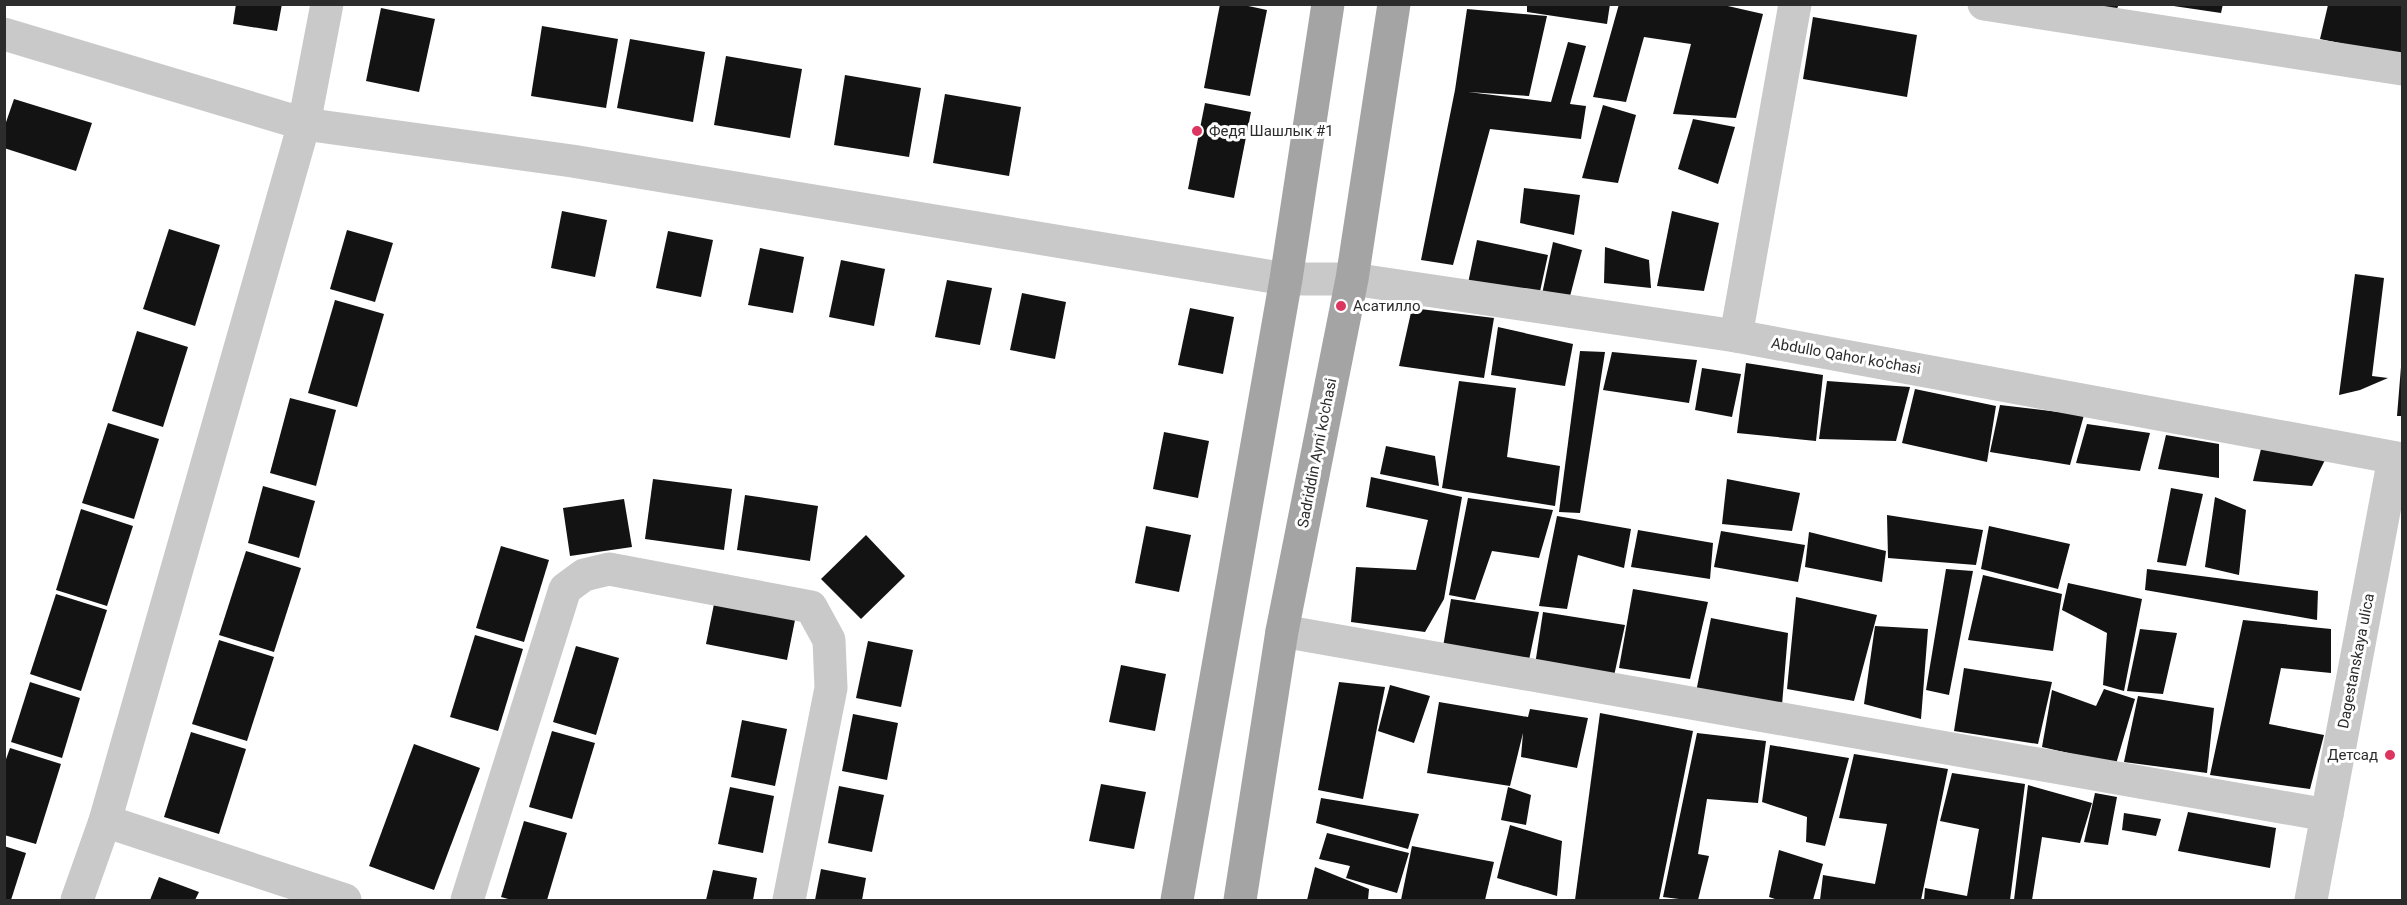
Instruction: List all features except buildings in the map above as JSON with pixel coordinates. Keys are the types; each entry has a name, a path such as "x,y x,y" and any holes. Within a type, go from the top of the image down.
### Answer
{"main road":[{"path":"1178,900 1286,279 1328,4"},
{"name":"Sadriddin Ayni ko'chasi","path":"1240,900 1282,631 1352,279 1394,4"}],"street":[{"path":"77,900 105,821 304,123 327,4"},
{"path":"1736,336 1795,4"},
{"path":"1984,4 2403,69"},
{"name":"Abdullo Qahor ko'chasi","path":"4,34 304,123 584,163 1286,279 1352,279 1736,336 2398,458"},
{"name":"Dagestanskaya ulica","path":"2311,900 2398,458"},
{"path":"467,900 566,589 584,574 609,569 811,607 829,640 831,688 789,900"},
{"path":"1282,631 2327,815"},
{"path":"105,821 345,900"}],"place":[{"name":"Федя Шашлык #1","path":"1197,131"},
{"name":"Асатилло","path":"1341,306"},
{"name":"Детсад","path":"2390,755"}]}
